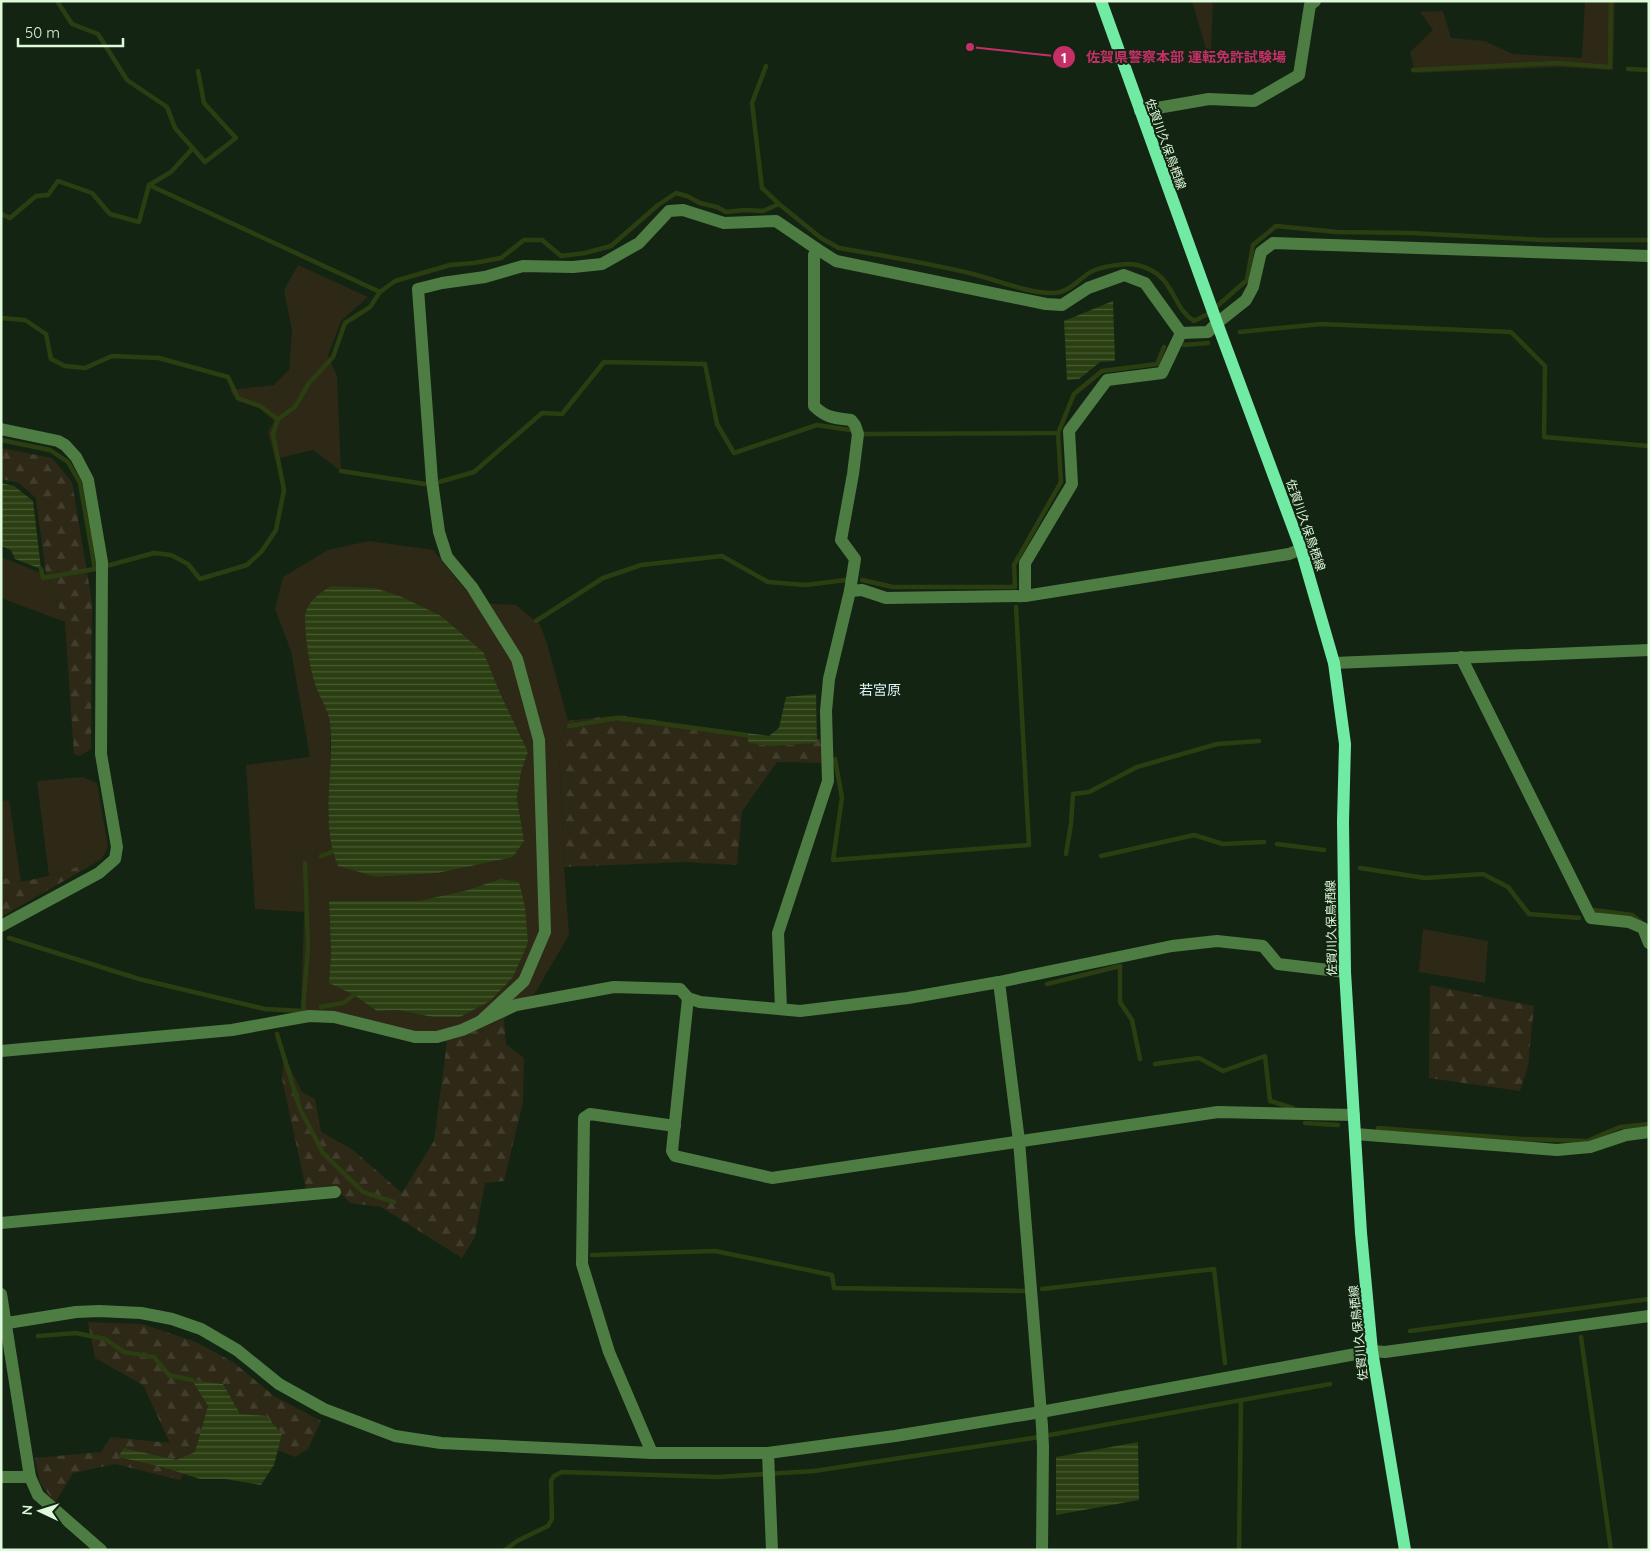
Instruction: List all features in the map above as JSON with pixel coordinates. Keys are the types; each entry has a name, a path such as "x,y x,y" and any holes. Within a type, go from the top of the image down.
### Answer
{"main road":[{"name":"佐賀川久保鳥栖線","path":"1101,1 1301,548 1334,663 1345,744 1343,822 1346,972 1361,1233 1372,1351 1405,1550"}],"street":[{"path":"1140,111 1209,99 1254,101 1300,75 1310,5 1315,1"},
{"path":"481,1021 524,981 546,932 539,740 518,659 472,587 447,557 439,532 432,481 418,288 486,277 523,266 572,267 602,264 639,243 669,210 683,210 724,224 776,221 836,261 1046,304 1062,305 1088,288 1124,275 1144,283 1181,333"},
{"path":"1181,333 1208,332 1217,322 1246,300 1253,287 1261,252 1273,243 1649,256"},
{"path":"781,1009 778,933 828,781 826,711 829,679 850,590 855,559 841,540 858,434 851,420 822,414 814,406 814,255 817,249"},
{"path":"1025,596 1025,563 1072,484 1069,431 1106,380 1162,373 1181,333"},
{"path":"1,429 58,441 65,445 76,457 88,480 102,562 101,754 118,847 115,859 99,872 1,926"},
{"path":"850,590 862,590 886,598 1025,596 1289,554 1301,548"},
{"path":"1334,663 1649,650"},
{"path":"1461,657 1591,918 1629,922 1643,928 1649,943"},
{"path":"1,1051 232,1030 309,1016 334,1017 415,1037 437,1037 462,1030 516,1005 614,987 680,989 688,998 700,1002 800,1011 903,999 998,982 1172,946 1217,941 1263,946 1278,964 1346,972"},
{"path":"998,982 1019,1141 1044,1447 1042,1550"},
{"path":"688,998 672,1152 675,1156 772,1178 1218,1112 1354,1115"},
{"path":"652,1452 609,1352 582,1264 584,1118 590,1114 675,1126"},
{"path":"1356,1134 1557,1150 1590,1147 1626,1135 1649,1132"},
{"path":"1,1223 335,1192"},
{"path":"1,1294 4,1324 30,1477 38,1495 101,1550"},
{"path":"4,1324 76,1312 99,1311 135,1312 172,1319 201,1329 237,1350 279,1384 324,1409 395,1436 440,1444 652,1452 768,1453 895,1436 1041,1412 1372,1351 1385,1352 1649,1316"},
{"path":"768,1453 772,1550"},
{"path":"1,1477 30,1477"}],"green space":[{"path":"1192,1 1213,1 1211,50 1206,49"},
{"path":"1585,1 1615,1 1613,70 1559,67 1415,73 1410,52 1433,30 1420,12 1443,11 1451,38 1484,41 1513,54 1582,58"},
{"path":"298,265 368,297 341,321 328,356 337,376 341,471 313,450 275,459 268,432 274,421 259,408 237,401 230,390 274,385 289,370 292,331 284,290"},
{"path":"1,448 52,458 72,482 92,602 91,749 80,756 74,754 65,622 46,575 36,498 19,483 1,479"},
{"path":"369,541 433,550 476,603 516,605 540,625 547,643 568,721 559,744 569,935 535,993 504,1019 447,1042 330,1011 301,1010 304,912 255,909 246,765 310,757 291,651 275,609 283,577 328,550","holes":["484,653 500,693 528,752 521,772 517,798 524,841 513,857 438,873 377,877 328,820 331,772 330,721","500,879 528,943 513,977 490,1001 433,1017 397,1010 377,1011 354,995 329,983 331,952 329,901 419,901 468,890"]},
{"path":"1,557 46,575 65,622 1,598"},
{"path":"619,715 747,733 746,735 750,743 772,746 816,743 817,739 827,739 827,763 777,762 742,811 737,865 684,862 564,867 559,744 568,721"},
{"path":"83,777 97,783 108,846 102,859 49,876 37,781"},
{"path":"9,800 21,882 1,877 1,801"},
{"path":"102,859 1,917 1,877 21,882 49,876"},
{"path":"1423,929 1488,941 1485,983 1419,972"},
{"path":"1430,985 1534,1006 1528,1066 1520,1091 1429,1078"},
{"path":"504,1019 506,1044 524,1058 523,1102 504,1181 485,1183 475,1237 462,1258 381,1207 350,1203 333,1185 306,1189 282,1079 284,1056 302,1092 315,1099 321,1132 353,1150 402,1193 434,1141 447,1042"},
{"path":"88,1322 142,1324 196,1342 233,1362 274,1396 321,1421 308,1449 295,1457 278,1450 282,1434 240,1414 223,1384 193,1380 208,1406 195,1453 176,1460 124,1448 118,1457 184,1474 180,1480 115,1464 73,1473 55,1503 40,1483 35,1458 101,1452 111,1437 170,1443 143,1385 95,1358"}],"shaded area":[{"path":"1113,301 1115,361 1100,362 1079,379 1067,380 1064,321"},
{"path":"1,483 14,486 33,501 41,569 15,559 11,550 1,546"},
{"path":"331,586 375,588 402,597 441,616 484,653 500,693 528,752 521,772 517,798 524,841 513,857 438,873 377,877 338,866 329,831 330,723 328,713 313,676 305,625 306,612 311,602"},
{"path":"816,694 817,743 772,746 749,743 747,733 769,736 779,728 786,697"},
{"path":"500,879 519,882 525,907 528,943 513,977 490,1001 460,1017 433,1017 397,1010 377,1011 354,995 329,983 331,952 329,901 419,901 468,890"},
{"path":"192,1380 223,1384 240,1414 266,1416 282,1434 274,1465 261,1485 226,1479 200,1479 162,1467 118,1457 124,1448 176,1460 195,1452 208,1406"},
{"path":"1138,1442 1139,1500 1056,1515 1056,1457"}],"waterway":[{"path":"57,1 72,24 98,34 127,80 167,107 175,128 205,162 236,138 204,103 198,71"},
{"path":"1413,70 1557,63 1610,67 1611,1"},
{"path":"766,66 752,103 762,188 779,204 821,238 839,248 956,270 1045,293 1059,292 1069,288 1089,273 1099,269 1132,264 1150,269 1159,275 1186,315 1194,321 1208,314 1247,280 1253,245 1276,226 1337,232 1411,233 1543,240 1649,240"},
{"path":"1628,69 1649,70"},
{"path":"193,148 171,172 149,185 380,292"},
{"path":"1,214 10,218 36,196 48,195 58,181 92,193 110,214 139,222 149,185"},
{"path":"41,569 43,578 95,569 154,553 171,555 188,564 200,579 247,565 262,551 276,530 284,490 273,434 278,419 295,407 309,383 333,357 345,323 370,307 380,292 395,281 450,265 501,258 524,240 542,240 561,256 585,253 611,246 658,205 676,193 726,212 763,211 779,204"},
{"path":"1,318 25,320 46,334 51,359 65,366 85,368 112,356 159,358 228,377 238,398 260,406 278,419"},
{"path":"1240,332 1321,324 1511,332 1545,366 1544,437 1649,446"},
{"path":"1184,345 1208,343"},
{"path":"864,434 1058,433 1074,394 1102,371 1157,364 1164,347"},
{"path":"439,482 474,472 542,413 562,414 604,362 705,364 717,424 734,453 817,425 850,430"},
{"path":"862,580 893,587 1015,587 1014,565 1061,482 1058,433"},
{"path":"1,440 50,450 68,462 80,483 95,569"},
{"path":"341,471 425,484"},
{"path":"536,621 603,578 641,565 722,556 768,582 806,585 845,580"},
{"path":"835,759 842,798 833,860 1029,845 1016,607"},
{"path":"569,726 618,718 746,735"},
{"path":"1066,854 1073,794 1089,792 1137,767 1217,744 1259,741"},
{"path":"1101,856 1194,835 1223,844 1264,842"},
{"path":"1277,844 1324,850"},
{"path":"321,856 332,852"},
{"path":"9,938 139,979 265,1009 303,1011 308,947 305,863"},
{"path":"1360,868 1425,878 1483,874 1508,887 1529,914 1579,918"},
{"path":"1594,910 1632,915 1640,921"},
{"path":"1047,984 1120,966 1120,1002 1132,1020 1140,1059"},
{"path":"321,1007 343,1003 354,995"},
{"path":"277,1034 300,1109 323,1153 363,1192 394,1202"},
{"path":"1155,1064 1199,1058 1223,1071 1265,1056 1270,1101 1293,1108"},
{"path":"1305,1123 1338,1125"},
{"path":"1378,1128 1521,1139 1587,1141 1620,1127 1649,1124"},
{"path":"592,1255 715,1251 832,1275 834,1288 1026,1291"},
{"path":"1042,1289 1214,1269 1225,1363"},
{"path":"1410,1331 1649,1299"},
{"path":"38,1336 76,1333 105,1339 124,1352 154,1357 169,1375 192,1380"},
{"path":"1581,1337 1611,1550"},
{"path":"505,1550 517,1541 548,1526 552,1519 551,1481 554,1476 562,1472 718,1477 814,1471 1033,1438 1330,1384"},
{"path":"1239,1550 1241,1400"}],"place":[{"name":"佐賀県警察本部 運転免許試験場","path":"970,47"}],"district":[{"name":"若宮原","path":"880,690"}]}
